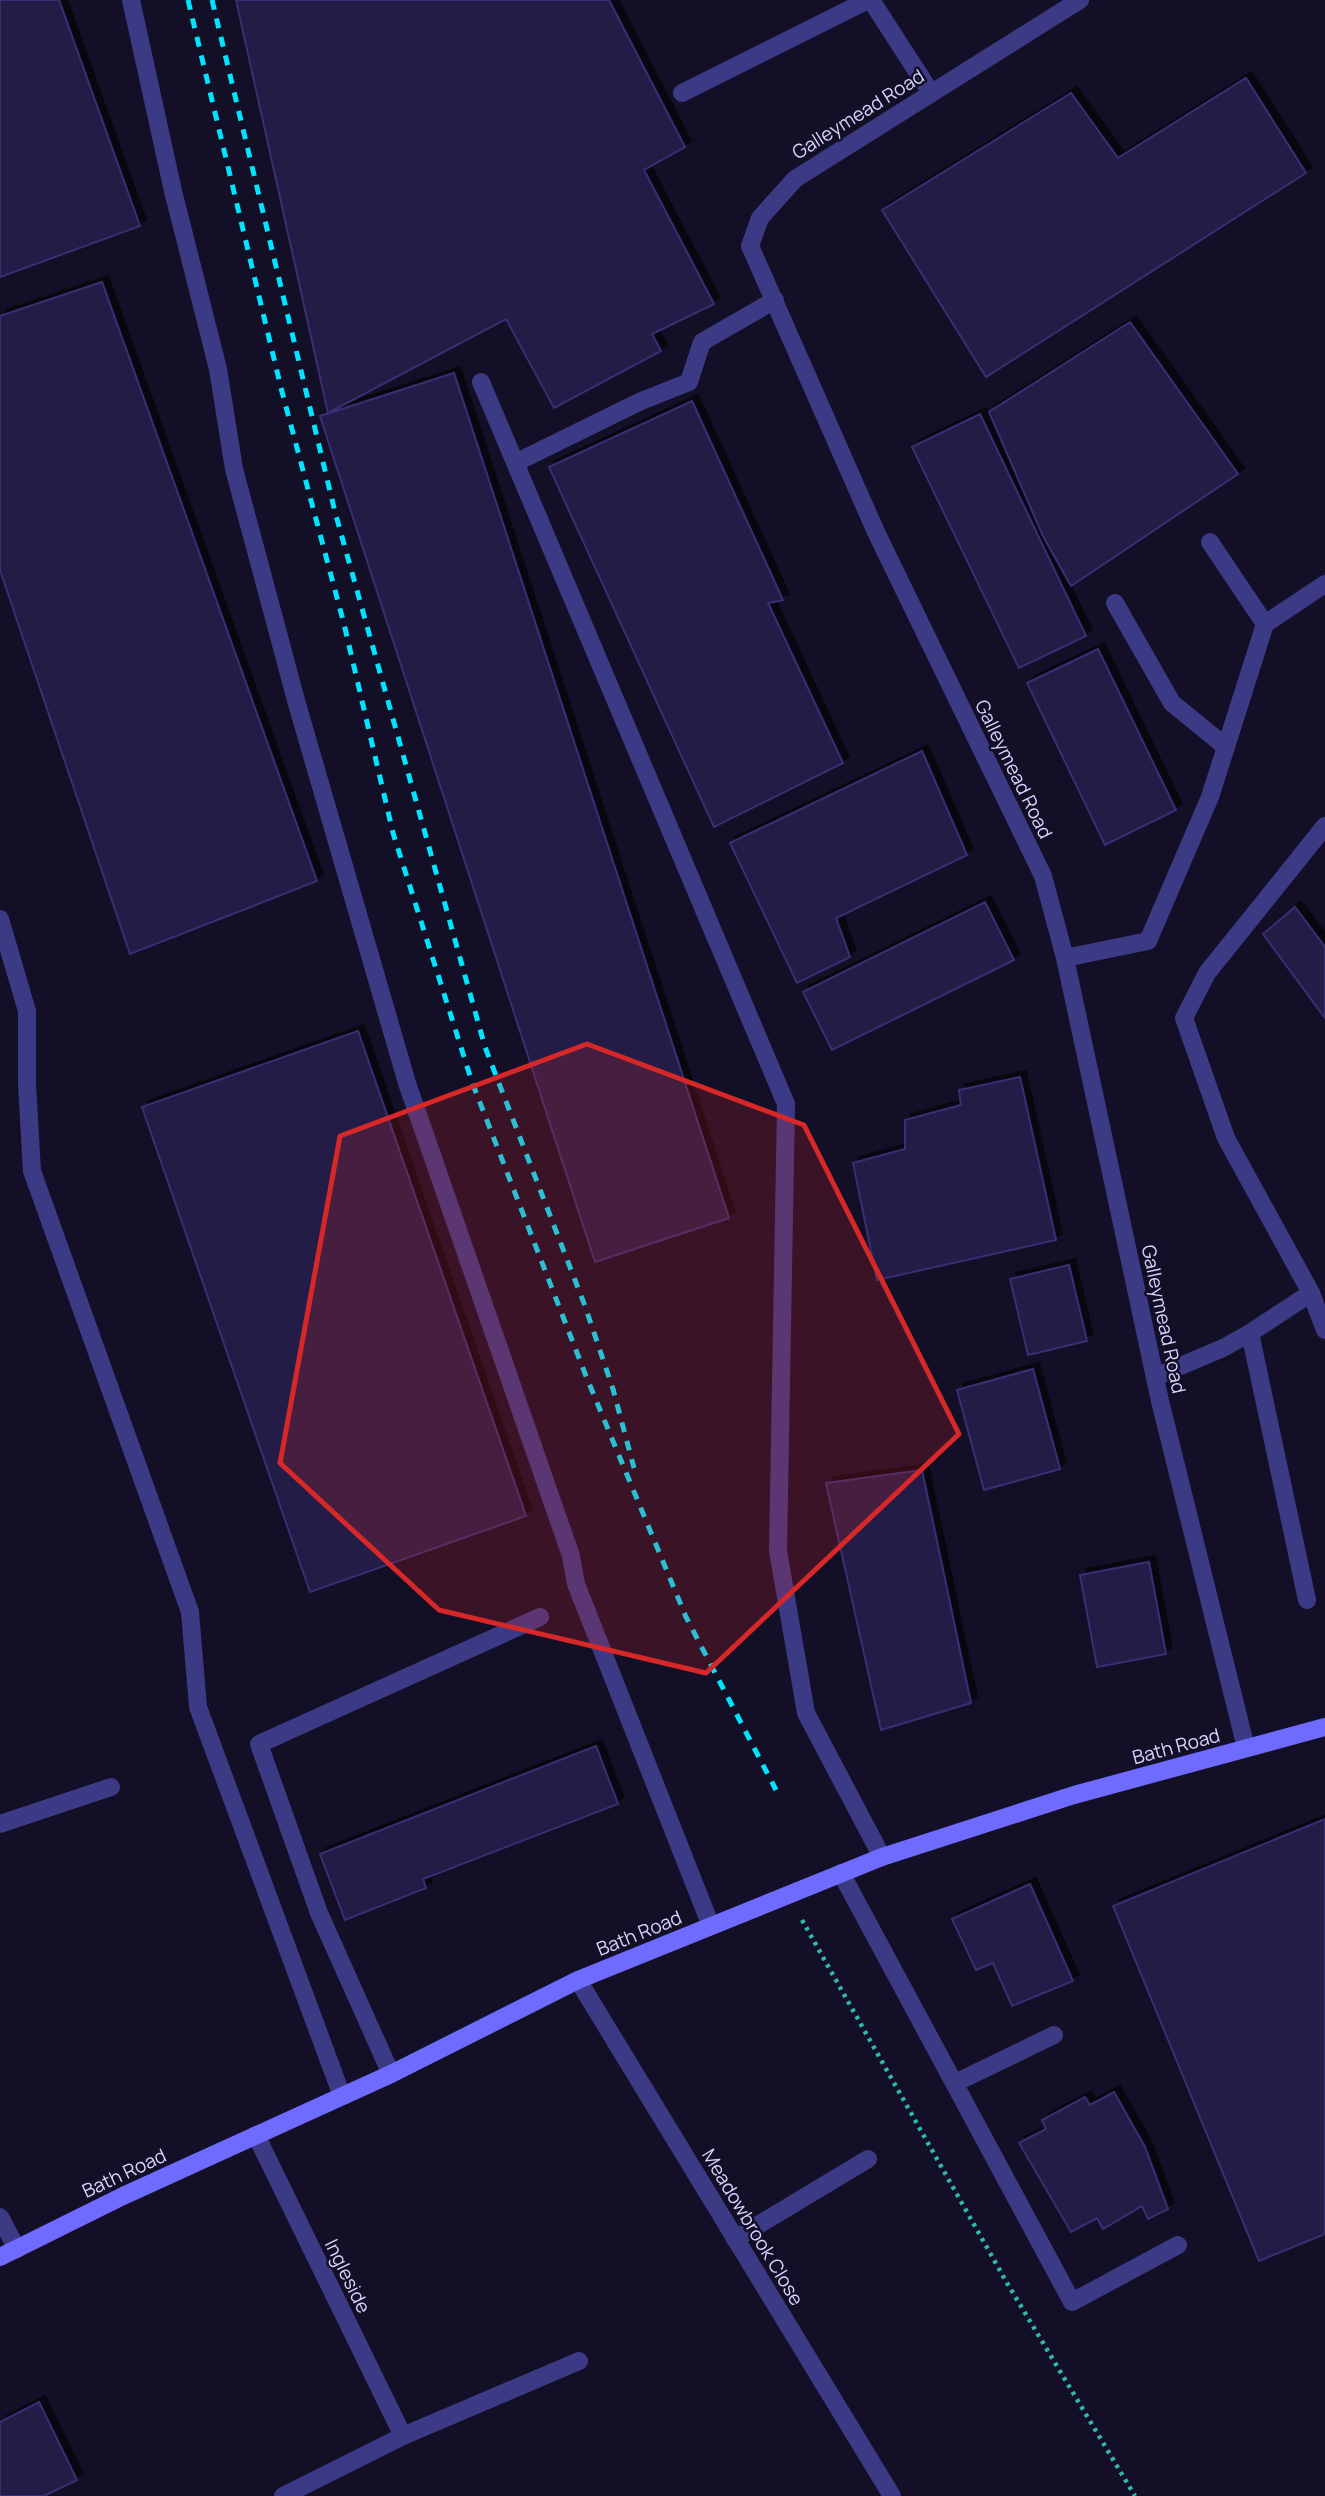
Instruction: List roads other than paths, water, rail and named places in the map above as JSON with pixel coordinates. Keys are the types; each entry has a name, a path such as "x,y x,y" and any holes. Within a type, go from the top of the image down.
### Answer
{"street":[{"path":"131,0 173,191 218,369 234,469 297,704 407,1083 571,1556 576,1584 711,1927"},
{"path":"682,93 869,0 932,93"},
{"name":"Galleymead Road","path":"1080,0 795,179 760,218 750,246 876,531 1043,876 1065,958 1155,1377 1246,1748"},
{"path":"515,463 639,402 689,382 702,342 775,300"},
{"path":"481,382 786,1104 778,1552 806,1713 882,1857"},
{"path":"1210,542 1265,624"},
{"path":"1065,958 1148,941 1210,797 1265,624 1325,584"},
{"path":"1115,603 1172,703 1226,747"},
{"path":"1325,826 1207,973 1184,1018 1226,1138 1311,1293 1325,1330"},
{"path":"0,919 27,1011 27,1085 32,1171 190,1612 198,1707 342,2096"},
{"path":"1155,1377 1223,1348 1311,1293"},
{"path":"1250,1333 1307,1600"},
{"path":"391,2074 319,1913 259,1745 540,1617"},
{"name":"Bath Road","path":"0,2257 391,2074 578,1980 841,1873 882,1857 1074,1795 1325,1727"},
{"path":"0,1824 111,1787"},
{"path":"841,1873 1072,2302 1178,2245"},
{"name":"Meadowbrook Close","path":"578,1980 892,2496"},
{"path":"955,2083 1054,2035"},
{"name":"Ingleside","path":"256,2135 402,2436"},
{"path":"736,2239 868,2159"},
{"path":"0,2217 17,2249"},
{"path":"283,2496 402,2436 579,2361"}],"railway":[{"path":"188,0 281,388 344,624 393,833 472,1082 586,1376 686,1617 776,1790"},
{"path":"212,0 335,512 485,1047 585,1306 613,1389 634,1468"}]}
